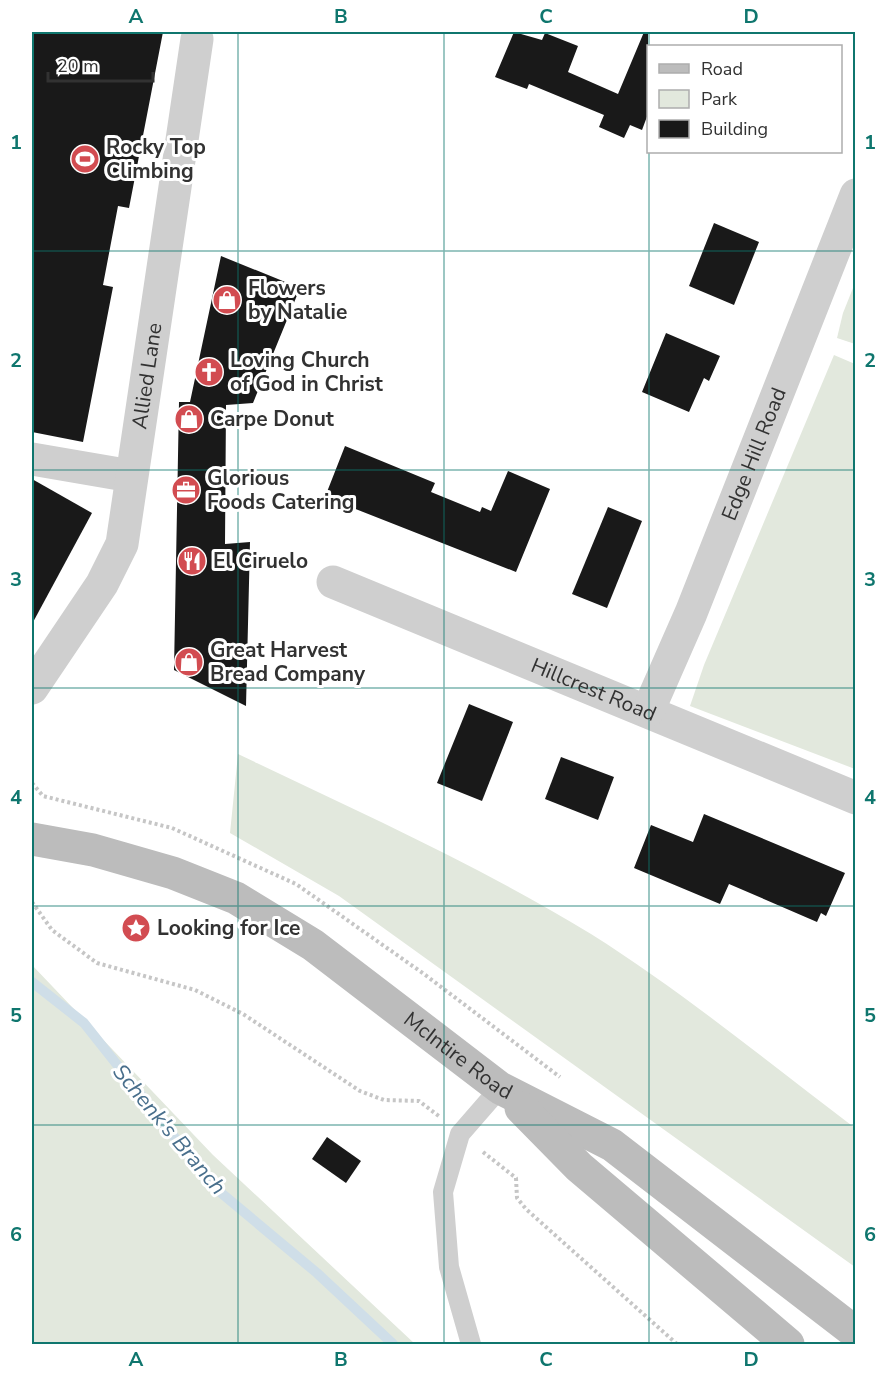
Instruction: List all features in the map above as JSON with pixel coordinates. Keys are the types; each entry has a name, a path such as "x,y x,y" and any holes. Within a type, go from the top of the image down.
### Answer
{"main road":[{"name":"McIntire Road","path":"32,839 93,850 173,873 236,898 313,945 500,1088 612,1145 855,1334"},
{"path":"500,1088 579,1167 788,1344"}],"street":[{"name":"Allied Lane","path":"32,688 102,584 122,544 195,35"},
{"name":"Edge Hill Road","path":"648,711 691,613 855,195"},
{"path":"32,459 130,476"},
{"name":"Hillcrest Road","path":"333,582 855,798"}],"lane":[{"path":"471,1344 449,1267 443,1192 460,1134 500,1088"}],"path":[{"path":"32,902 52,930 97,963 195,990 243,1014 360,1091 384,1100 419,1101 516,1178 517,1198 526,1209 677,1344"}],"green space":[{"path":"855,283 855,344 837,338 843,313"},
{"path":"834,355 855,364 855,769 690,706 704,665"},
{"path":"238,754 461,862 591,934 692,1004 855,1128 855,1267 339,896 230,833"},
{"path":"32,965 213,1155 415,1344 32,1344"}],"building":[{"path":"32,32 163,32 129,208 118,206 103,285 113,287 83,442 32,432"},
{"path":"514,32 542,40 545,33 578,46 568,72 618,94 644,32 648,32 647,117 642,130 630,125 624,138 599,127 604,115 529,84 527,89 495,77"},
{"path":"714,223 759,242 734,305 689,286"},
{"path":"221,256 300,288 253,403 226,405 225,544 250,542 246,706 174,670 179,402 190,402"},
{"path":"666,333 720,356 709,381 704,378 689,412 642,392"},
{"path":"345,446 435,483 431,492 480,512 482,507 491,511 508,471 550,489 516,572 325,497"},
{"path":"32,479 92,513 32,624"},
{"path":"608,507 642,521 607,608 572,594"},
{"path":"469,704 513,722 482,801 437,783"},
{"path":"561,757 614,777 598,820 545,799"},
{"path":"704,814 845,873 826,916 821,913 817,922 729,884 720,904 634,868 651,825 693,842"},
{"path":"327,1137 361,1161 346,1183 312,1159"}],"waterway":[{"name":"Schenk's Branch","path":"32,982 84,1023 214,1187 317,1273 393,1344"}],"place":[{"name":"Rocky Top Climbing","path":"85,159"},
{"name":"Flowers by Natalie","path":"227,300"},
{"name":"Loving Church of God in Christ","path":"209,372"},
{"name":"Carpe Donut","path":"189,419"},
{"name":"Glorious Foods Catering","path":"186,490"},
{"name":"El Ciruelo","path":"192,561"},
{"name":"Great Harvest Bread Company","path":"189,662"},
{"name":"Looking for Ice","path":"136,928"}]}
